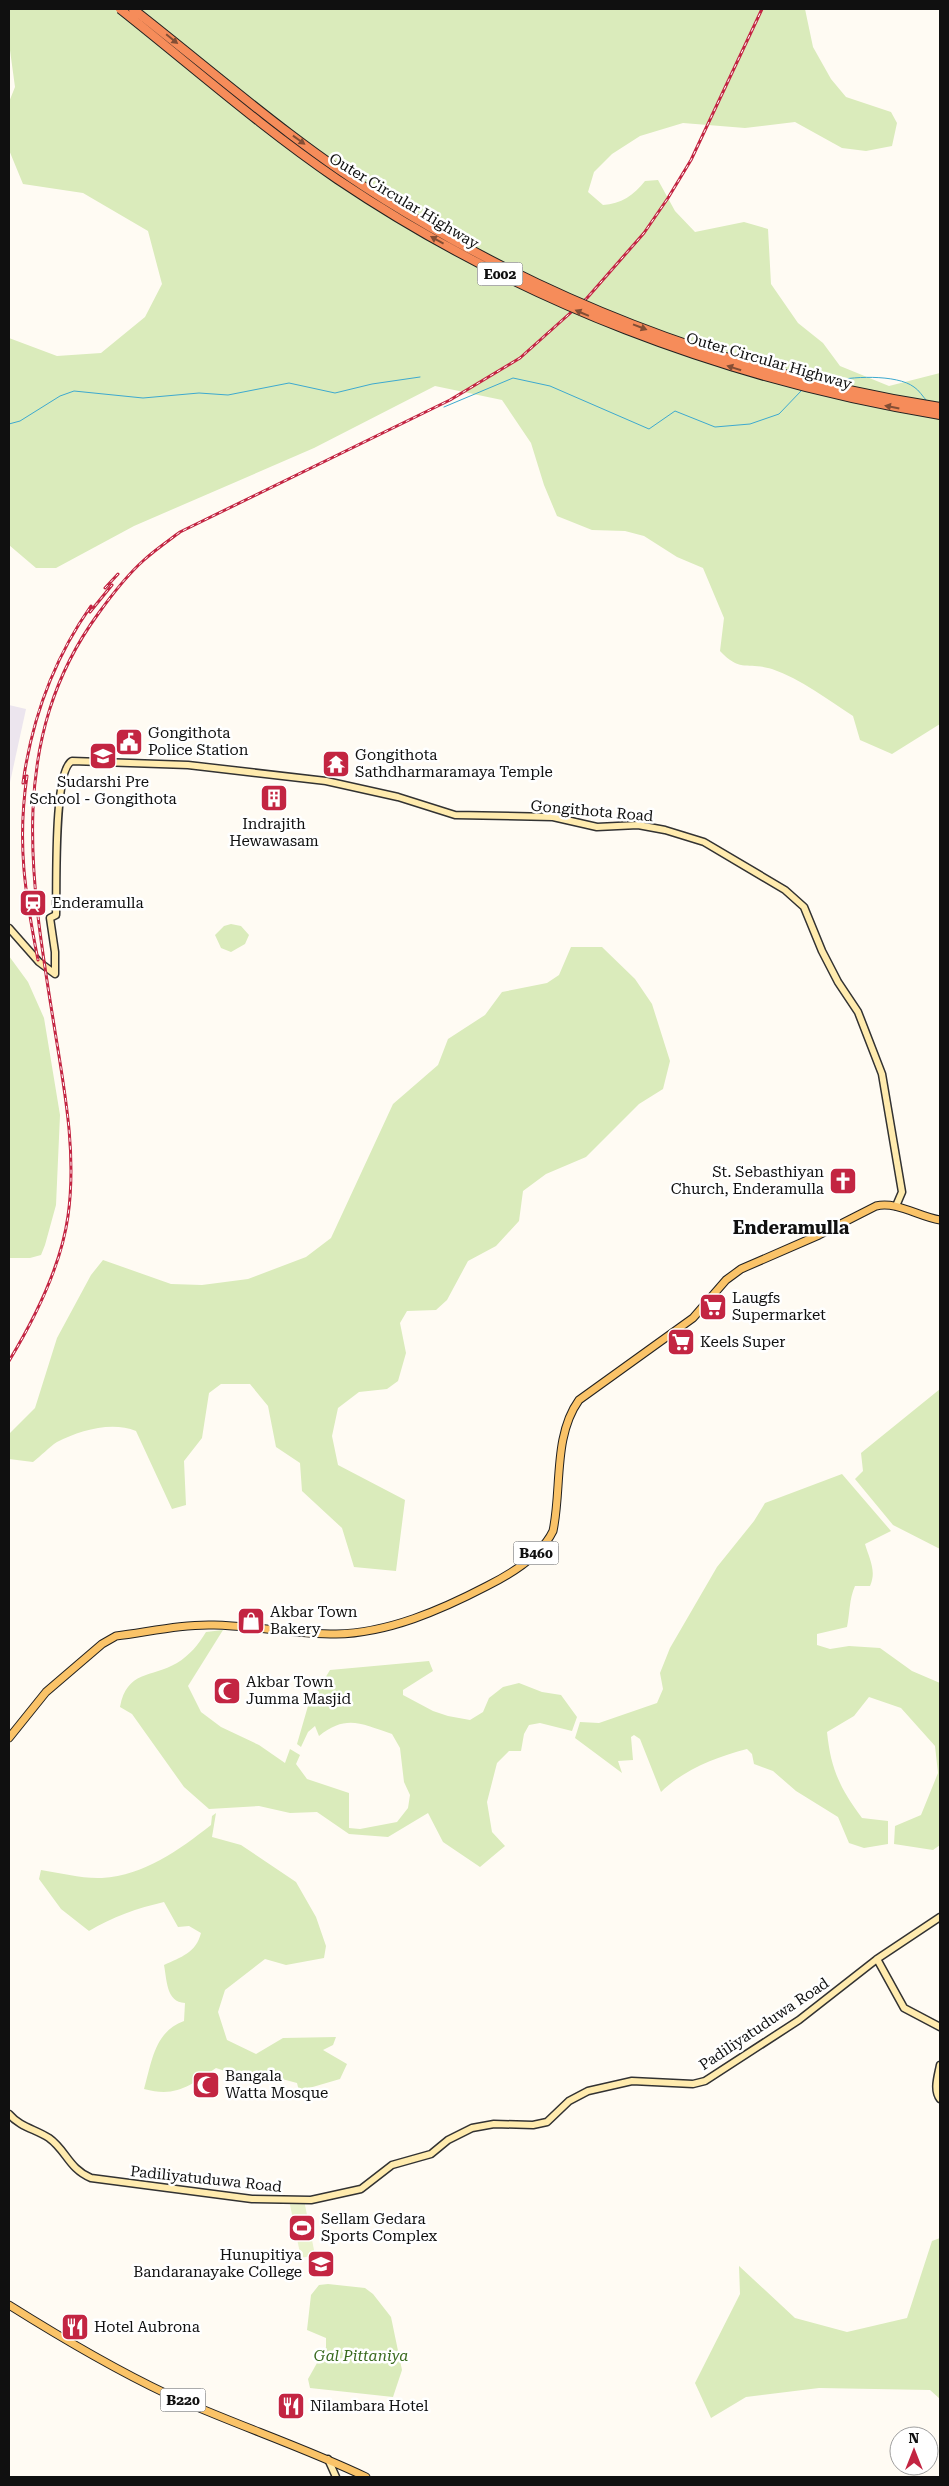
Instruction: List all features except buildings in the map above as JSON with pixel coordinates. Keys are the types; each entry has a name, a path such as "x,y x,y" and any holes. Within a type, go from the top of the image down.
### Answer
{"highway":[{"name":"Outer Circular Highway","path":"120,9 249,113 336,179 431,237 539,294 675,349 754,374 828,394 940,415"},
{"name":"Outer Circular Highway","path":"133,9 288,132 334,166 384,200 488,259 577,302 691,346 758,367 830,386 940,407"}],"main road":[{"name":"B460","path":"9,1738 46,1692 102,1644 116,1636 212,1625 329,1633 366,1630 438,1610 511,1572 548,1542 553,1531 563,1440 572,1411 579,1400 693,1318 726,1280 741,1269 884,1204 940,1220"},
{"name":"B220","path":"9,2305 140,2381 328,2459 366,2477"}],"street":[{"name":"Gongithota Road","path":"9,928 39,962 55,974 55,952 50,918 56,915 58,810 66,767 72,760 179,765 326,782 398,798 455,815 553,817 597,826 638,824 704,842 785,890 804,907 822,951 838,982 858,1012 882,1074 902,1192 896,1206"},
{"name":"Padiliyatuduwa Road","path":"9,2114 18,2124 50,2139 73,2168 91,2178 252,2199 312,2200 338,2196 368,2186 382,2171 392,2165 431,2154 448,2140 472,2128 494,2124 533,2125 547,2122 569,2101 588,2091 632,2081 693,2084 705,2081 799,2020 877,1959 940,1916"},
{"path":"877,1959 904,2008 940,2026"},
{"path":"940,2065 936,2084 940,2099"},
{"path":"328,2459 336,2477"}],"shaded area":[{"path":"9,705 26,709 9,787"}],"green space":[{"path":"9,9 805,9 813,47 831,79 846,97 891,112 897,123 892,146 866,151 842,148 795,122 745,128 683,123 640,136 612,154 594,172 588,192 603,205 616,203 627,198 645,181 658,180 675,211 695,232 744,222 768,229 771,284 798,323 823,343 840,366 889,386 940,373 940,724 892,754 860,740 853,716 804,684 772,669 740,665 728,658 720,651 724,618 703,568 677,557 644,536 625,531 592,530 557,516 544,485 531,443 502,400 435,386 314,448 134,526 56,568 36,568 9,545 9,338 57,356 101,353 145,317 162,284 148,231 83,193 23,184 9,150 9,102 15,87 9,43"},
{"path":"231,924 241,926 249,935 245,944 231,952 221,948 215,935 224,926"},
{"path":"571,947 602,947 635,979 652,1004 670,1061 663,1089 639,1104 586,1157 546,1174 523,1191 519,1221 496,1246 468,1261 447,1300 436,1310 407,1311 400,1323 406,1353 398,1381 387,1389 359,1392 338,1408 332,1436 338,1465 405,1500 396,1571 354,1567 342,1528 302,1491 300,1463 276,1447 268,1406 250,1384 221,1384 209,1393 202,1438 184,1461 186,1505 172,1509 136,1431 127,1428 96,1428 76,1434 57,1442 33,1462 9,1459 9,1434 35,1408 57,1338 91,1275 103,1260 171,1284 202,1285 248,1279 306,1257 331,1238 393,1104 438,1065 448,1039 485,1015 502,992 547,983 559,975"},
{"path":"9,956 28,982 44,1018 60,1115 56,1205 41,1255 30,1258 9,1258"},
{"path":"940,1389 940,1549 893,1525 855,1479 863,1471 861,1453"},
{"path":"842,1474 891,1531 865,1544 872,1565 872,1580 870,1586 855,1586 847,1627 817,1634 817,1645 830,1649 849,1646 880,1648 912,1671 940,1683 940,1845 933,1850 894,1844 895,1826 921,1815 938,1773 935,1746 901,1708 869,1697 854,1716 827,1732 834,1768 842,1788 854,1807 862,1818 888,1821 888,1844 864,1848 849,1843 838,1817 796,1791 773,1771 754,1764 752,1754 747,1749 701,1765 679,1777 661,1792 640,1739 634,1735 631,1737 633,1760 618,1761 622,1773 575,1738 580,1722 599,1723 657,1703 663,1689 660,1673 670,1648 717,1567 754,1521 765,1503"},
{"path":"223,1630 188,1686 201,1712 221,1727 259,1745 285,1763 290,1749 300,1755 296,1764 307,1779 349,1793 349,1828 360,1829 397,1822 408,1808 410,1795 404,1782 400,1748 392,1734 363,1724 346,1723 329,1729 319,1736 315,1726 308,1732 301,1747 297,1744 308,1706 330,1670 429,1661 433,1671 403,1690 403,1695 433,1711 470,1720 483,1712 489,1698 503,1687 519,1683 542,1692 561,1695 577,1717 572,1731 540,1723 529,1725 524,1734 521,1751 509,1751 497,1763 487,1802 492,1832 505,1846 480,1867 443,1842 428,1813 388,1837 349,1834 317,1812 290,1813 259,1806 209,1809 184,1787 132,1714 120,1707 123,1695 134,1681 182,1660 206,1632"},
{"path":"216,1813 212,1837 241,1845 296,1882 316,1917 326,1946 324,1958 286,1965 265,1959 225,1990 218,2012 227,2040 256,2054 283,2038 336,2037 333,2045 323,2050 347,2064 340,2079 299,2091 297,2083 263,2074 240,2076 216,2068 183,2088 174,2091 166,2092 144,2089 152,2059 160,2040 166,2032 184,2021 185,2003 174,1999 168,1989 164,1965 192,1950 199,1940 201,1933 189,1926 178,1927 164,1902 125,1914 89,1931 61,1909 39,1879 41,1870 80,1877 102,1878 118,1876 147,1867 174,1852 211,1825 212,1816"},
{"name":"Sellam Gedara Sports Complex","path":"289,2200 304,2200 315,2255 301,2258"},
{"path":"940,2238 940,2399 930,2390 819,2388 746,2397 711,2418 695,2383 740,2294 739,2266 795,2318 847,2332 907,2318 932,2241"},
{"name":"Gal Pittaniya","path":"328,2284 365,2288 373,2294 391,2317 402,2370 393,2397 310,2388 308,2379 326,2347 326,2338 307,2330 311,2295 319,2285"}],"waterway":[{"path":"9,424 20,421 60,396 74,391 143,398 199,393 228,395 289,383 335,393 372,384 420,377"},
{"path":"830,382 849,378 873,377 896,380 914,387 927,401"},
{"path":"444,407 513,378 550,386 649,429 675,411 715,427 750,424 779,414 802,390"}],"railway":[{"path":"9,1361 46,1292 65,1235 68,1216 71,1168 68,1120 38,918 33,813 38,762 49,711 69,662 98,614 125,579 148,556 180,532 450,400 520,358 587,298 644,233 668,198 691,160 762,9"},
{"path":"105,588 118,574"},
{"path":"90,612 112,585"},
{"path":"23,783 32,736 46,690 66,647 91,606"},
{"path":"27,776 23,824 24,868 29,913 38,960"}],"place":[{"name":"Gongithota Police Station","path":"129,742"},
{"name":"Sudarshi Pre School - Gongithota","path":"103,756"},
{"name":"Gongithota Sathdharmaramaya Temple","path":"336,764"},
{"name":"Indrajith Hewawasam","path":"274,798"},
{"name":"Enderamulla","path":"33,903"},
{"name":"St. Sebasthiyan Church, Enderamulla","path":"843,1181"},
{"name":"Laugfs Supermarket","path":"713,1307"},
{"name":"Keels Super","path":"681,1342"},
{"name":"Akbar Town Bakery","path":"251,1621"},
{"name":"Akbar Town Jumma Masjid","path":"227,1691"},
{"name":"Bangala Watta Mosque","path":"206,2085"},
{"name":"Sellam Gedara Sports Complex","path":"302,2228"},
{"name":"Hunupitiya Bandaranayake College","path":"321,2264"},
{"name":"Hotel Aubrona","path":"75,2327"},
{"name":"Nilambara Hotel","path":"291,2406"}],"district":[{"name":"Enderamulla","path":"791,1227"}]}
